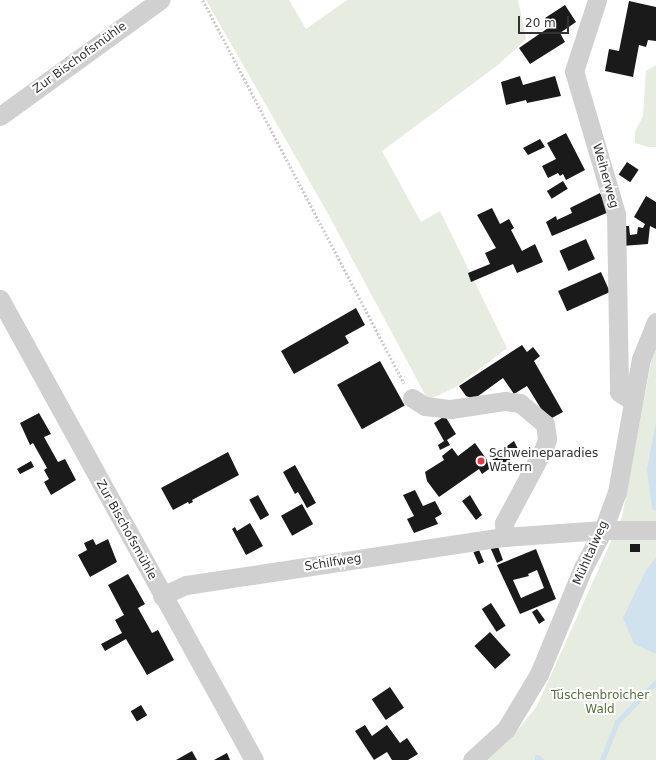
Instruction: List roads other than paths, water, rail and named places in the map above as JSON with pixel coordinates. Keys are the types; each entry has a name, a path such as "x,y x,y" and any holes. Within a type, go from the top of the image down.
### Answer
{"street":[{"name":"Zur Bischofsmühle","path":"0,116 160,0"},
{"name":"Weiherweg","path":"597,0 574,71 616,214 619,392 631,400"},
{"name":"Zur Bischofsmühle","path":"0,299 162,596 254,760"},
{"name":"Mühltalweg","path":"472,760 506,728 539,674 584,568 603,530 617,492 625,454 631,400 641,359 656,322"},
{"path":"412,398 425,406 451,409 505,401 520,403 545,424 547,439 544,448 504,523 505,536"},
{"name":"Schilfweg","path":"162,596 186,585 505,536 603,530 656,530"}],"water":[{"path":"656,422 656,511 652,509 647,469"},
{"path":"656,558 656,653 654,653 634,644 623,618 646,570"}],"waterway":[{"path":"602,760 617,722 656,682"},
{"path":"537,760 537,757 541,760"}],"place":[{"name":"Schweineparadies Watern","path":"481,461"}],"park label":[{"name":"Tüschenbroicher Wald","path":"600,703"}]}
